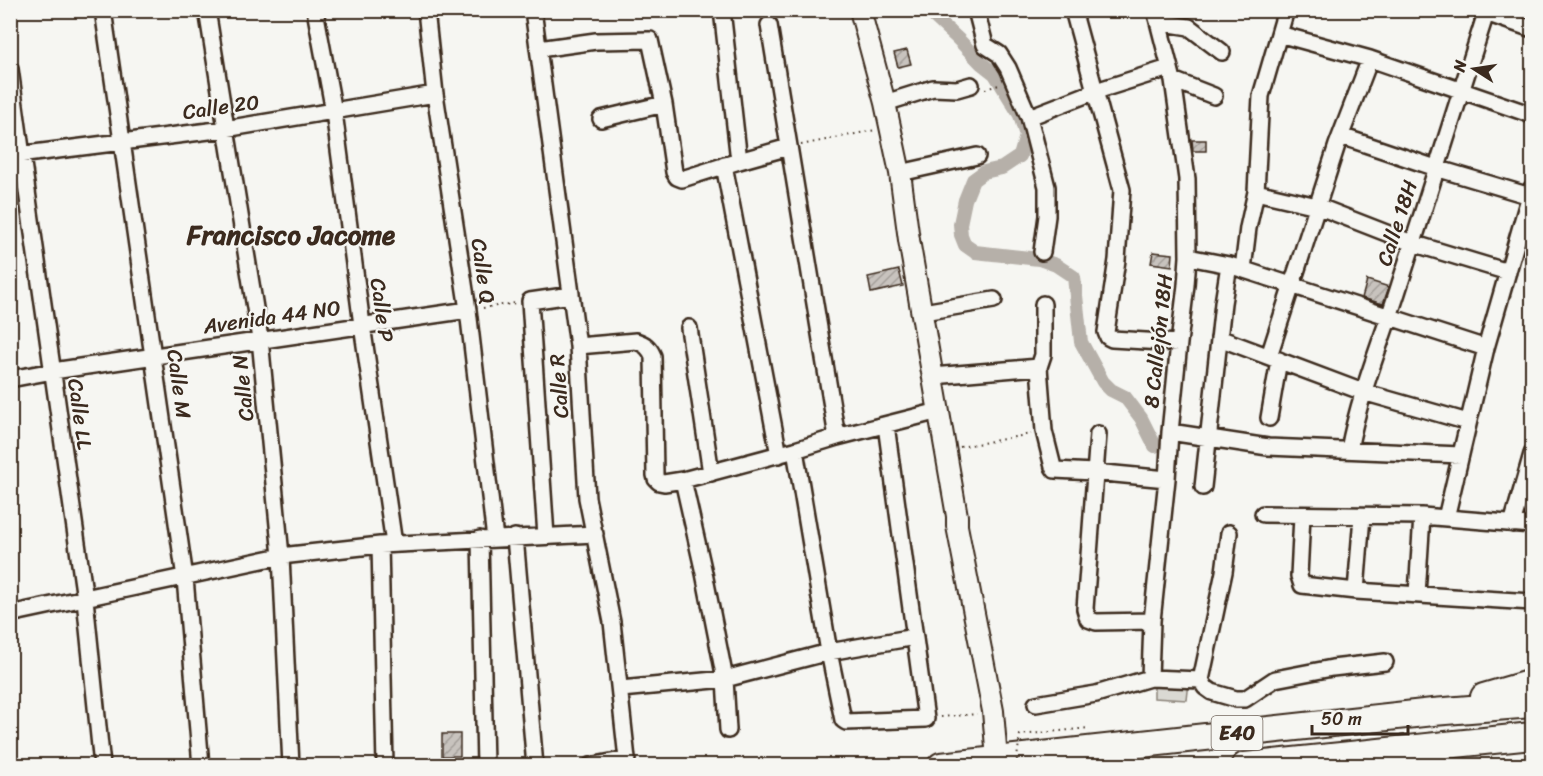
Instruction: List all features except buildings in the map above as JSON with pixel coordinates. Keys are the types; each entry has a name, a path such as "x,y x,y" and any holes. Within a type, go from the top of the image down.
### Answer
{"highway":[{"path":"1433,712 1533,683"},
{"name":"E40","path":"941,765 1007,763 1433,712 1533,704"},
{"name":"E40","path":"1245,765 1533,736"}],"street":[{"name":"Calle M","path":"103,10 185,578 201,765"},
{"name":"Calle N","path":"207,10 260,339 281,556 291,765"},
{"name":"Calle P","path":"315,10 334,112 362,325 387,544 385,765"},
{"name":"Calle Q","path":"426,10 435,94 468,310 487,539 486,765"},
{"name":"Calle R","path":"533,10 578,346 587,498 612,622 627,759 590,765"},
{"path":"722,10 739,161"},
{"path":"851,10 904,241 923,312 957,526 993,711 1007,763"},
{"path":"860,10 885,103 900,173 904,241 931,413 950,517 957,526"},
{"path":"976,10 985,45 999,54 1008,68 1029,117 1047,187 1047,216 1042,252"},
{"path":"1073,10 1122,190 1116,260 1106,332 1112,339 1179,343"},
{"path":"1203,487 1219,338 1256,192 1261,96 1286,10"},
{"path":"1483,11 1533,29"},
{"name":"Calle 18H","path":"1349,450 1355,418 1461,90 1483,11"},
{"path":"1156,16 1189,27 1222,52"},
{"name":"8 Callejón 18H","path":"1150,678 1152,621 1188,257 1187,179 1171,74 1156,16"},
{"path":"769,25 837,437"},
{"path":"1279,34 1370,59 1533,115"},
{"path":"539,49 596,41 650,40 664,104 674,172 682,179 789,147"},
{"path":"1269,418 1274,358 1292,285 1341,136 1370,59"},
{"name":"Calle LL","path":"10,69 16,156 53,371 85,599 102,765"},
{"path":"1029,117 1096,91 1171,74 1214,96"},
{"path":"885,103 933,88 957,89 971,85"},
{"name":"Calle 20","path":"16,156 225,129 435,94"},
{"path":"601,119 664,104"},
{"path":"1341,136 1436,168 1531,192 1486,348 1446,518"},
{"path":"900,173 977,156"},
{"path":"724,165 779,455"},
{"path":"1256,192 1317,206 1412,243 1508,272"},
{"path":"1188,257 1236,267 1486,348"},
{"path":"546,536 530,301 571,295"},
{"path":"923,312 994,300"},
{"path":"1043,304 1043,355 1039,367 1044,431 1055,470 1167,479"},
{"name":"Avenida 44 NO","path":"10,379 153,355 468,310"},
{"path":"689,328 711,472"},
{"path":"1219,338 1363,392 1468,423"},
{"path":"578,346 636,341 650,348 653,356 655,474 659,482 683,480 931,413"},
{"path":"933,376 1039,367"},
{"path":"795,450 829,652 843,720 846,722 926,719 886,425"},
{"path":"1170,432 1268,447 1461,454"},
{"path":"1098,434 1085,609 1088,619 1096,622 1152,621"},
{"path":"1512,524 1533,454"},
{"path":"683,480 725,679 728,730"},
{"path":"1263,514 1422,516 1533,525"},
{"path":"1302,515 1299,576 1302,585 1356,591 1533,602"},
{"path":"1356,591 1362,516"},
{"path":"1417,594 1422,516"},
{"path":"1229,533 1224,572 1201,680 1205,687 1212,692 1236,699 1245,699 1275,679 1332,668 1385,662"},
{"path":"10,614 281,556 387,544 595,534"},
{"path":"515,537 535,765"},
{"path":"621,689 725,679 829,652 915,637"},
{"path":"1036,704 1096,694 1150,678 1201,680"}],"path":[{"path":"789,147 879,130"},
{"path":"468,310 530,301"},
{"path":"945,450 1044,431"},
{"path":"926,719 993,711"},
{"path":"1007,763 1020,735 1089,728"}],"shaded area":[{"path":"1154,682 1189,682 1187,700 1154,698"}],"waterway":[{"path":"927,10 995,74 1020,115 1026,136 1020,156 1002,168 984,172 973,180 965,200 960,224 965,245 975,252 1039,259 1056,265 1074,277 1081,342 1103,382 1111,390 1125,397 1141,418 1155,446"}],"district":[{"name":"Francisco Jacome","path":"291,235"}]}
